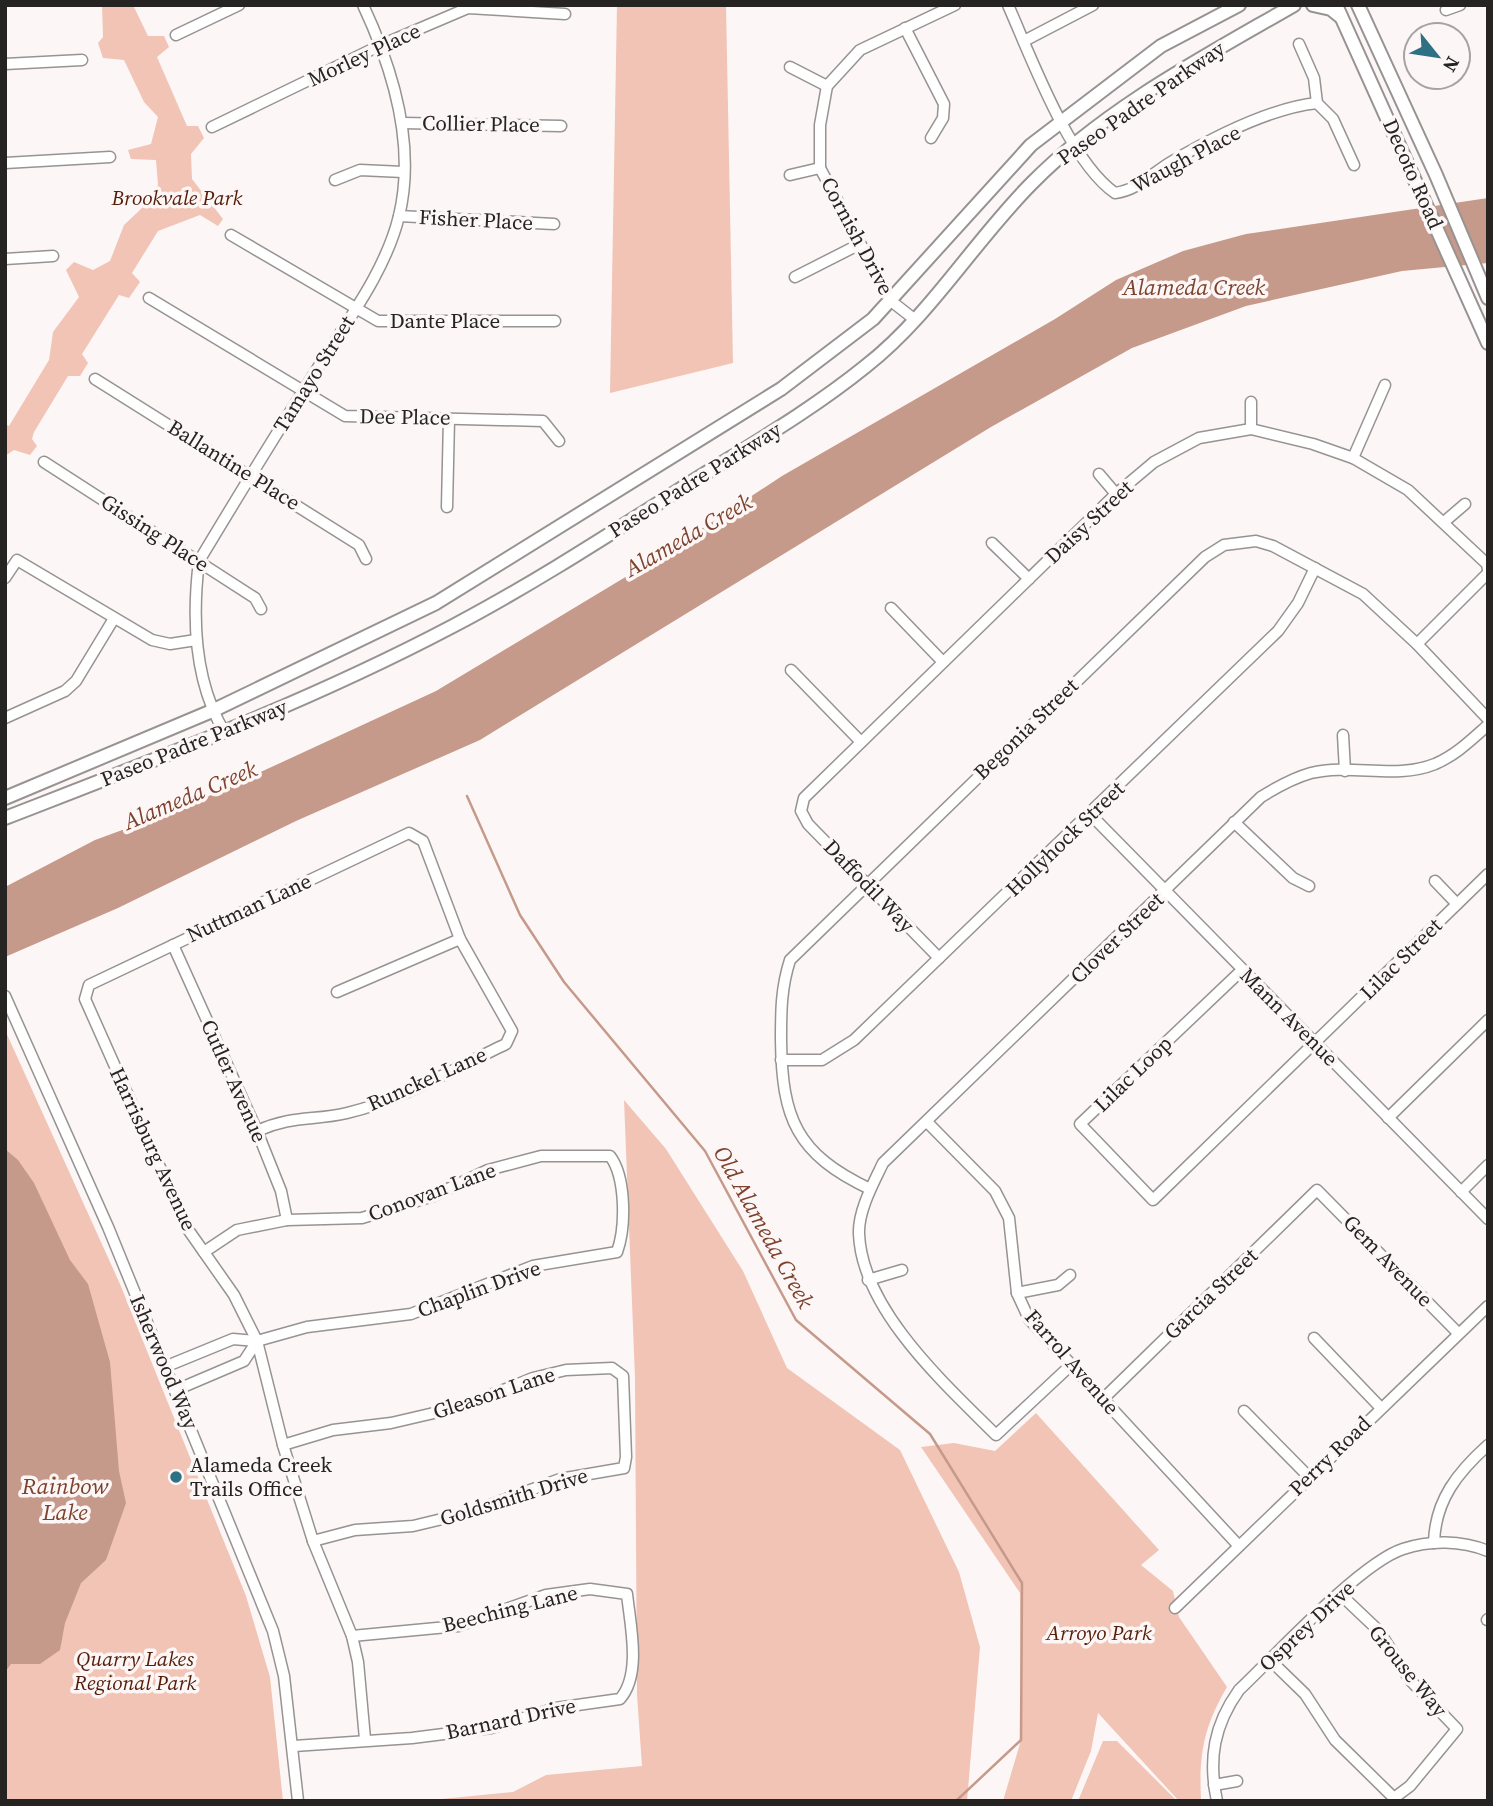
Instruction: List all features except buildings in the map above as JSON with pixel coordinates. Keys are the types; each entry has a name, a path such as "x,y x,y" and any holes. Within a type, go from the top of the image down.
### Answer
{"main road":[{"name":"Paseo Padre Parkway","path":"5,798 90,765 212,711 436,603 780,389 840,346 891,301 1003,172 1062,120 1161,46 1239,5"},
{"path":"1293,6 1312,5 1331,9 1342,18"},
{"name":"Decoto Road","path":"1336,5 1416,177 1488,343"},
{"name":"Decoto Road","path":"1359,5 1488,298"},
{"path":"1364,5 1365,20"},
{"name":"Paseo Padre Parkway","path":"5,818 225,733 344,680 455,625 544,575 798,415 868,365 914,320 1031,183 1074,144 1187,66 1293,6"}],"street":[{"path":"176,35 239,5"},
{"name":"Tamayo Street","path":"225,733 212,711 196,640 195,598 199,561 355,309 383,257 399,216 403,172 402,123 381,45 363,5"},
{"path":"790,67 827,86 860,50 955,5"},
{"name":"Waugh Place","path":"1008,5 1074,144 1099,182 1115,193 1131,191 1197,148 1292,106 1317,103"},
{"path":"1024,41 1093,5"},
{"path":"1446,10 1460,5"},
{"name":"Morley Place","path":"212,127 381,45 468,8 565,14"},
{"path":"905,28 944,104 943,118 931,138"},
{"path":"1299,44 1314,78 1317,103 1333,120 1354,165"},
{"path":"5,64 82,60"},
{"name":"Cornish Drive","path":"827,86 820,125 820,168 891,301 914,320"},
{"name":"Collier Place","path":"402,123 561,126"},
{"path":"5,163 110,157"},
{"path":"790,175 820,168"},
{"path":"335,180 360,170 403,172"},
{"name":"Fisher Place","path":"399,216 554,224"},
{"name":"Dante Place","path":"232,235 378,321 555,321"},
{"path":"795,277 860,244"},
{"path":"5,259 53,257"},
{"name":"Dee Place","path":"149,298 345,416 543,421 559,441"},
{"name":"Ballantine Place","path":"95,379 252,474 359,545 366,559"},
{"path":"1353,458 1385,385"},
{"path":"1251,402 1251,429"},
{"path":"447,507 449,419"},
{"name":"Daisy Street","path":"801,811 804,799 942,661 1116,494 1154,462 1199,438 1251,429 1313,444 1353,458 1408,489 1487,564 1488,572"},
{"name":"Gissing Place","path":"44,463 255,598 261,608"},
{"path":"1099,474 1116,494"},
{"path":"1444,522 1465,503"},
{"name":"Begonia Street","path":"870,1189 823,1164 802,1137 783,1092 780,988 790,960 1205,557 1224,545 1256,541 1363,594 1417,645 1488,722"},
{"path":"992,543 1029,579"},
{"path":"5,578 17,560 113,620 152,640 170,644 196,640"},
{"name":"Hollyhock Street","path":"781,1060 822,1060 854,1040 1278,631 1298,603 1315,568"},
{"path":"1417,645 1488,572"},
{"path":"891,608 942,661"},
{"path":"5,718 52,699 70,687 113,620"},
{"path":"791,670 861,742"},
{"name":"Clover Street","path":"1071,1364 996,1435 919,1359 869,1280 859,1233 870,1189 883,1163 928,1123 1261,797 1286,782 1311,773 1396,772 1434,764 1456,753 1488,722"},
{"path":"1343,735 1346,771"},
{"name":"Daffodil Way","path":"801,811 808,824 939,958"},
{"name":"Mann Avenue","path":"1091,814 1164,892 1488,1219"},
{"path":"1234,821 1293,878 1310,886"},
{"name":"Nuttman Lane","path":"86,992 89,985 409,833 423,841 460,939"},
{"name":"Lilac Street","path":"1315,1044 1488,874"},
{"path":"1436,881 1457,904"},
{"path":"337,992 460,939"},
{"name":"Runckel Lane","path":"257,1131 281,1120 346,1113 398,1095 506,1044 512,1037 512,1031 460,939"},
{"name":"Cutler Avenue","path":"173,945 257,1131 281,1191 287,1220"},
{"name":"Lilac Loop","path":"1242,970 1080,1124 1153,1200 1315,1044"},
{"name":"Harrisburg Avenue","path":"86,992 85,999 187,1228 234,1295 257,1341 283,1445 313,1541 352,1636 358,1662 365,1739"},
{"name":"Isherwood Way","path":"5,996 167,1366 273,1631 284,1676 298,1801"},
{"path":"1388,1118 1488,1020"},
{"name":"Farrol Avenue","path":"928,1123 995,1191 1009,1218 1017,1293 1028,1319 1238,1545"},
{"name":"Conovan Lane","path":"204,1252 237,1230 287,1220 362,1218 433,1196 488,1170 541,1156 610,1156 619,1167"},
{"path":"1461,1192 1488,1165"},
{"name":"Chaplin Drive","path":"167,1366 233,1339 257,1341 307,1327 411,1314 533,1266 617,1252 622,1237 619,1167"},
{"name":"Gem Avenue","path":"1317,1190 1458,1333"},
{"name":"Garcia Street","path":"1104,1398 1317,1190"},
{"path":"869,1280 902,1270"},
{"path":"1017,1293 1058,1285 1070,1275"},
{"name":"Perry Road","path":"1175,1608 1380,1406 1488,1306"},
{"path":"1314,1338 1380,1406"},
{"path":"176,1390 244,1361 257,1341"},
{"name":"Gleason Lane","path":"283,1445 333,1430 391,1423 464,1406 533,1378 566,1370 612,1368 622,1376"},
{"name":"Goldsmith Drive","path":"313,1541 355,1530 413,1526 471,1512 560,1479 624,1468 626,1457 622,1376"},
{"path":"1244,1411 1308,1476"},
{"path":"1434,1542 1439,1508 1457,1474 1488,1445"},
{"name":"Osprey Drive","path":"1217,1801 1213,1747 1219,1724 1239,1690 1340,1594 1379,1560 1402,1549 1434,1542 1456,1542 1488,1551"},
{"name":"Beeching Lane","path":"352,1636 458,1626 546,1595 590,1589 627,1594"},
{"name":"Barnard Drive","path":"293,1741 412,1738 491,1728 556,1707 620,1699 627,1692 631,1679 632,1647 627,1594"},
{"name":"Grouse Way","path":"1270,1660 1305,1694 1335,1740 1394,1798 1410,1786 1457,1729 1410,1680 1379,1631 1340,1594"},
{"path":"1214,1785 1237,1781"}],"green space":[{"name":"Brookvale Park","path":"102,5 133,5 148,36 164,36 169,47 157,57 187,126 198,126 204,138 191,154 192,179 223,219 218,226 200,215 158,231 132,273 140,282 129,298 119,295 82,354 88,363 80,376 68,376 34,432 32,439 37,446 30,455 14,450 5,456 5,424 9,426 49,360 53,332 79,297 66,270 74,262 93,270 110,261 124,225 141,209 158,185 156,160 131,159 128,150 151,144 158,117 144,102 124,60 103,58 98,43 103,37"},
{"path":"617,5 726,5 733,363 610,393"},
{"name":"Quarry Lakes Regional Park","path":"5,1030 120,1284 246,1596 270,1677 283,1801 5,1801"},
{"path":"624,1100 666,1149 743,1271 787,1368 900,1450 959,1572 980,1647 967,1801 421,1801 513,1792 546,1775 642,1766 637,1695 635,1378"},
{"name":"Arroyo Park","path":"1036,1413 1159,1550 1141,1565 1173,1591 1179,1617 1227,1687 1204,1742 1201,1801 1179,1801 1098,1713 1091,1751 1071,1801 1003,1801 1021,1740 1020,1593 921,1447 954,1443 995,1451"},
{"path":"1103,1741 1117,1741 1177,1801 1078,1801"}],"water":[{"name":"Alameda Creek","path":"1488,198 1488,263 1402,271 1246,306 1132,348 991,427 480,740 296,821 118,908 5,957 5,887 95,840 185,807 436,691 662,555 782,476 1055,319 1116,280 1183,251 1246,234"},
{"name":"Rainbow Lake","path":"5,1149 18,1160 34,1183 70,1260 88,1284 110,1362 119,1471 126,1503 106,1560 81,1583 65,1623 60,1650 40,1664 11,1664 5,1672"}],"waterway":[{"name":"Old Alameda Creek","path":"467,796 520,915 564,982 705,1151 796,1320 930,1434 1022,1583 1021,1740 956,1801"}],"place":[{"name":"Alameda Creek Trails Office","path":"176,1477"}]}
